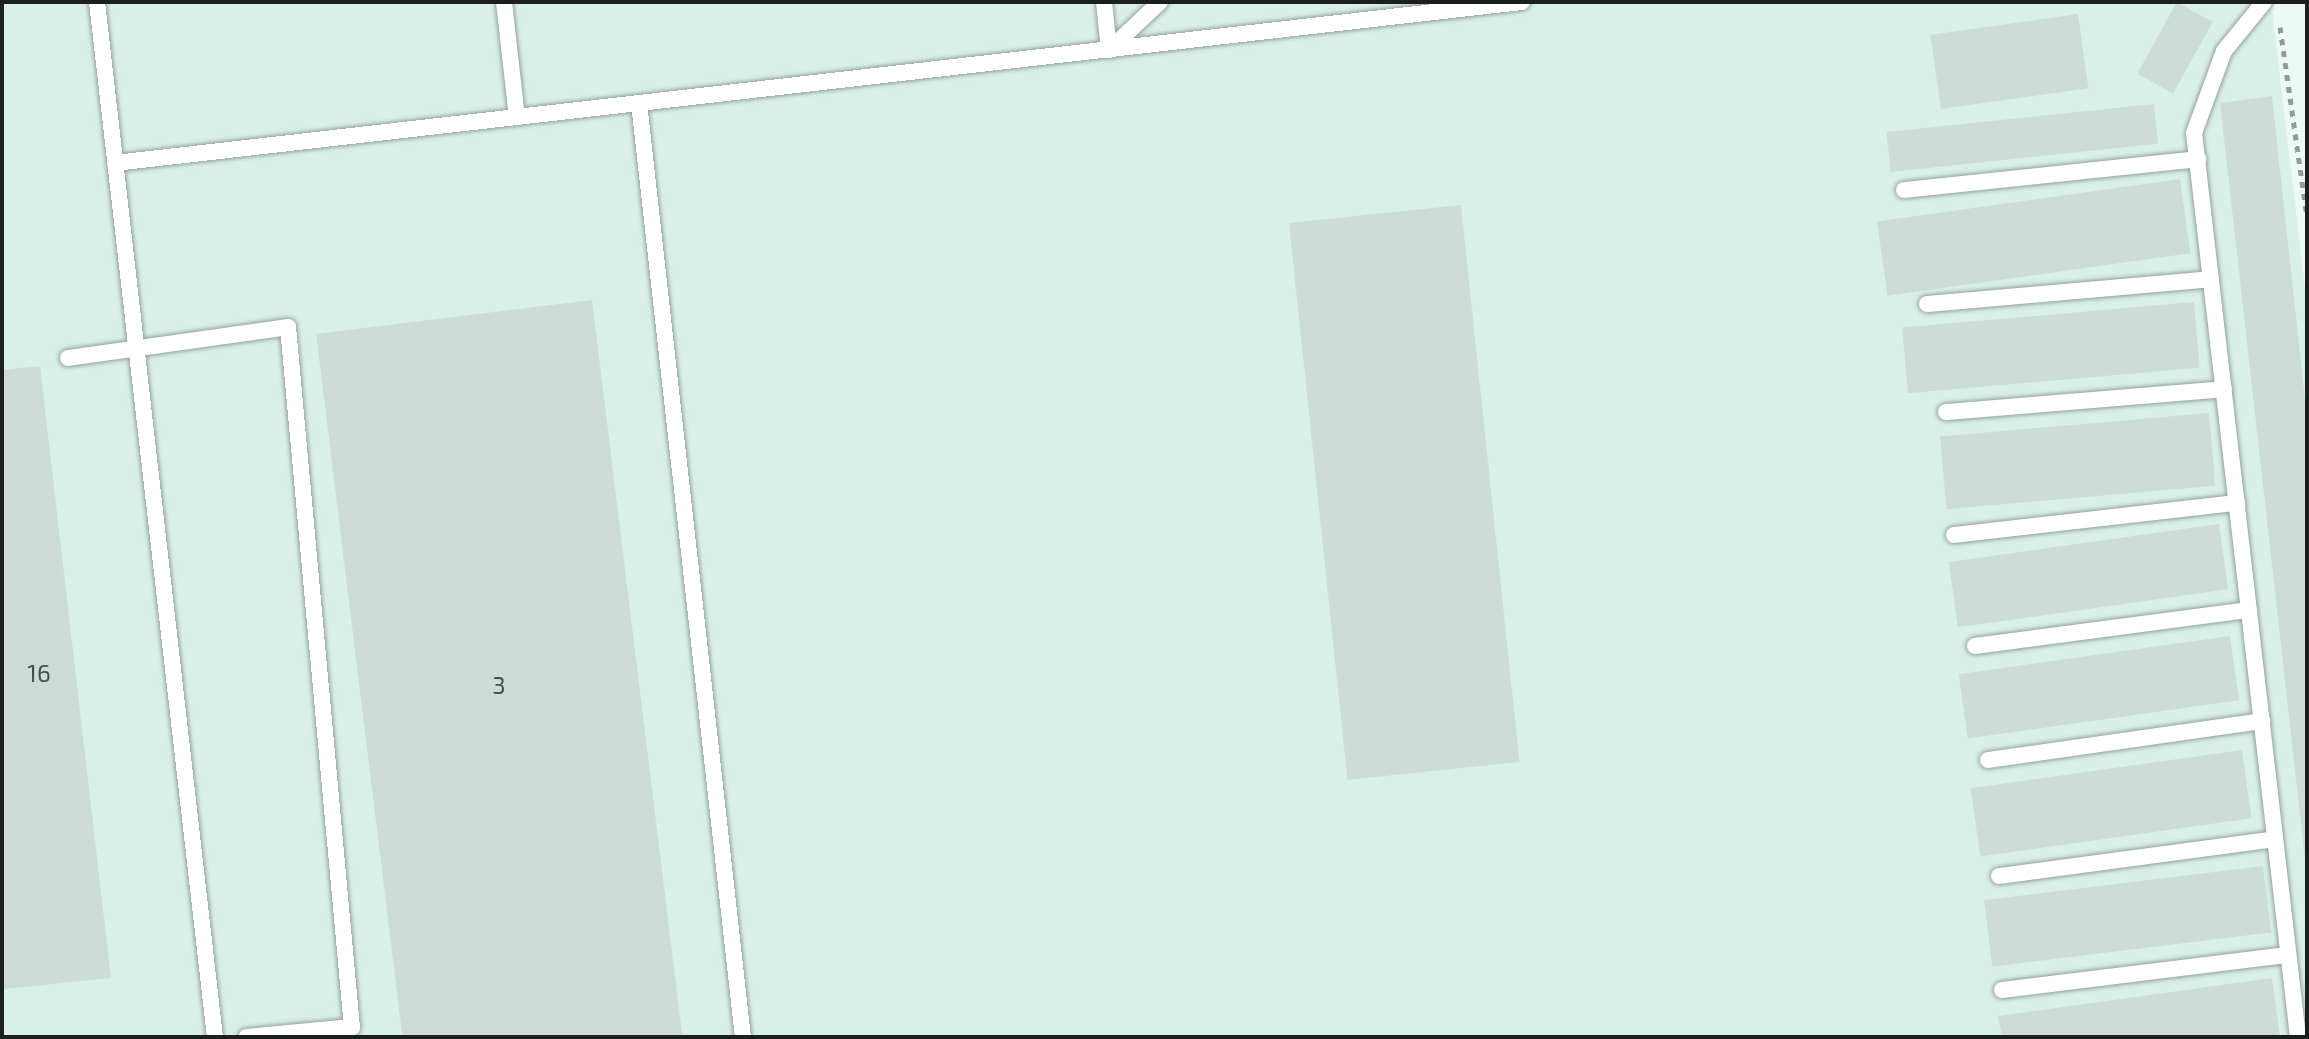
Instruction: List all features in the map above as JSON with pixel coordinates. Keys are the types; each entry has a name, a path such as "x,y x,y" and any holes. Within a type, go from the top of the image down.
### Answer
{"lane":[{"path":"97,2 215,1037"},
{"path":"504,2 517,117"},
{"path":"1104,2 1109,50"},
{"path":"1109,50 1160,2"},
{"path":"115,163 1522,2"},
{"path":"2264,2 2224,51 2194,133 2298,1037"},
{"path":"639,103 743,1037"},
{"path":"1904,190 2198,159"},
{"path":"1927,304 2211,279"},
{"path":"68,358 288,327 352,1027 246,1037"},
{"path":"1946,412 2224,389"},
{"path":"1954,535 2237,503"},
{"path":"1975,646 2249,610"},
{"path":"1988,760 2262,721"},
{"path":"1999,876 2275,839"},
{"path":"2002,990 2288,955"}],"path":[{"path":"2278,17 2307,216"}],"shaded area":[{"path":"2,2 2271,2 2307,305 2307,1037 2,1037"}],"building":[{"path":"2177,2 2213,22 2173,94 2137,74"},
{"path":"2078,14 2088,88 1941,109 1930,35"},
{"path":"2272,96 2307,418 2305,859 2220,103"},
{"path":"2154,104 2158,144 1891,172 1886,132"},
{"path":"2180,179 2190,253 1887,296 1877,222"},
{"path":"1461,205 1520,762 1347,780 1289,223"},
{"path":"592,300 682,1036 402,1037 316,334"},
{"path":"2194,302 2200,368 1908,393 1902,328"},
{"path":"40,366 111,978 4,989 2,370"},
{"path":"2209,413 2215,486 1946,509 1940,437"},
{"path":"2219,524 2228,589 1958,627 1949,562"},
{"path":"2230,636 2239,700 1968,739 1959,674"},
{"path":"2242,750 2252,818 1980,856 1971,788"},
{"path":"2263,866 2271,933 1992,967 1984,900"},
{"path":"2272,978 2280,1037 2002,1037 1998,1016"}]}
